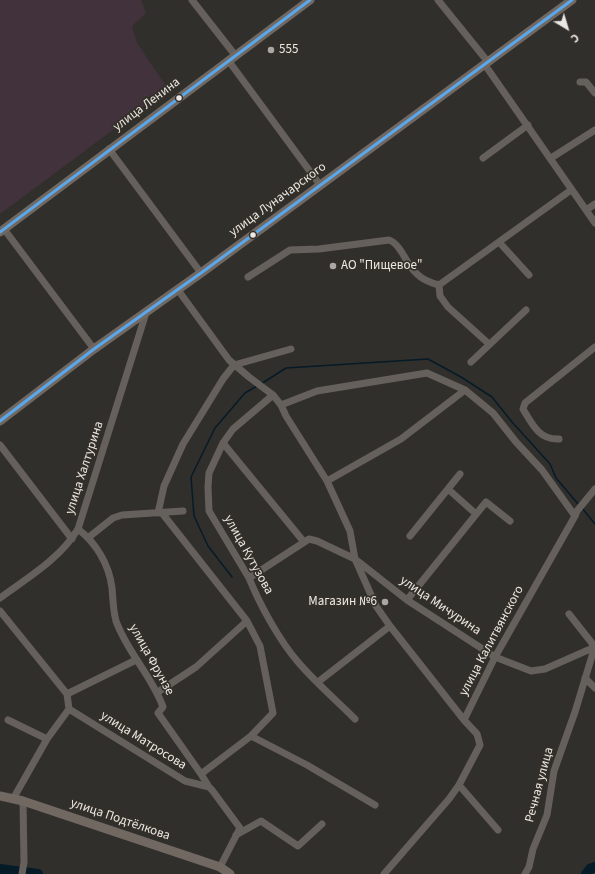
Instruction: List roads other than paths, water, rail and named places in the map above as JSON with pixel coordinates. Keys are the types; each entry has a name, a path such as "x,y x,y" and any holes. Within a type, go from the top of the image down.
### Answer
{"main road":[{"name":"улица Ленина","path":"2,230 310,0"},
{"name":"улица Луначарского","path":"0,421 94,349 178,290 572,0"},
{"name":"улица Подтёлкова","path":"0,796 23,801 220,867 230,874"}],"street":[{"path":"192,0 320,185"},
{"path":"438,0 487,63 571,190 595,223"},
{"path":"580,82 586,82 595,93"},
{"path":"483,158 528,125"},
{"path":"551,158 595,130"},
{"path":"109,149 201,273"},
{"path":"440,285 571,190"},
{"path":"586,210 595,204"},
{"path":"2,230 94,349"},
{"path":"248,278 290,250 319,249 389,240 393,241 398,246 416,274 426,281 440,285"},
{"path":"499,242 529,275"},
{"path":"440,285 440,296 448,307 489,344"},
{"path":"178,290 229,360 274,395 281,405 286,416 327,481 350,531 355,560 376,606 464,720 477,734 480,745 459,785 449,799 384,874"},
{"path":"471,362 526,310"},
{"name":"улица Халтурина","path":"0,598 60,553 78,529 146,313"},
{"path":"559,438 551,439 541,435 523,409 525,403 595,347"},
{"path":"220,867 240,828 201,774 251,736 272,713 260,646 247,621 160,513 164,486 183,444 223,379 234,365 291,349"},
{"path":"281,405 317,391 427,373 465,390 493,413 516,442 542,470 576,513"},
{"path":"327,481 401,439 465,390"},
{"name":"улица Кутузова","path":"274,395 232,429 222,444 209,473 209,511 249,578 253,589 285,644 298,663 355,719"},
{"path":"222,444 304,542 249,578"},
{"path":"0,445 72,538"},
{"path":"410,536 460,474"},
{"path":"448,489 476,514"},
{"name":"улица Калитвянского","path":"464,720 495,657 576,513 594,490"},
{"path":"407,600 486,502 510,521"},
{"path":"89,538 113,518 122,515 183,511"},
{"name":"улица Фрунзе","path":"78,529 89,538 99,552 109,571 116,621 136,660 158,692 163,707 158,713 201,774"},
{"name":"улица Мичурина","path":"304,542 309,539 317,541 355,560 407,600 495,657 531,671 545,669 595,646"},
{"path":"0,611 67,694 69,702 69,709 47,739 13,799"},
{"path":"569,614 595,646"},
{"path":"158,692 196,667 247,621"},
{"path":"318,682 390,626"},
{"name":"Речная улица","path":"525,874 529,867 533,849 547,814 554,771 595,646"},
{"path":"67,694 136,660"},
{"path":"585,678 595,688"},
{"name":"улица Матросова","path":"69,709 184,781 209,787"},
{"path":"8,720 47,739"},
{"path":"251,736 307,765 375,805"},
{"path":"459,785 498,830"},
{"path":"22,874 24,862 23,801"},
{"path":"236,835 261,821 298,846 322,824"}],"waterway":[{"path":"261,384 286,368 428,359 461,377 492,397 512,422 550,464 556,478 579,505"},
{"path":"232,577 208,546 194,516 191,477 215,428 245,393 257,386"},
{"path":"582,508 595,524"},
{"path":"586,874 590,869 595,867"},
{"path":"0,869 38,874"}],"place":[{"name":"555","path":"271,50"},
{"name":"АО \"Пищевое\"","path":"333,266"},
{"name":"Магазин №6","path":"385,602"}]}
